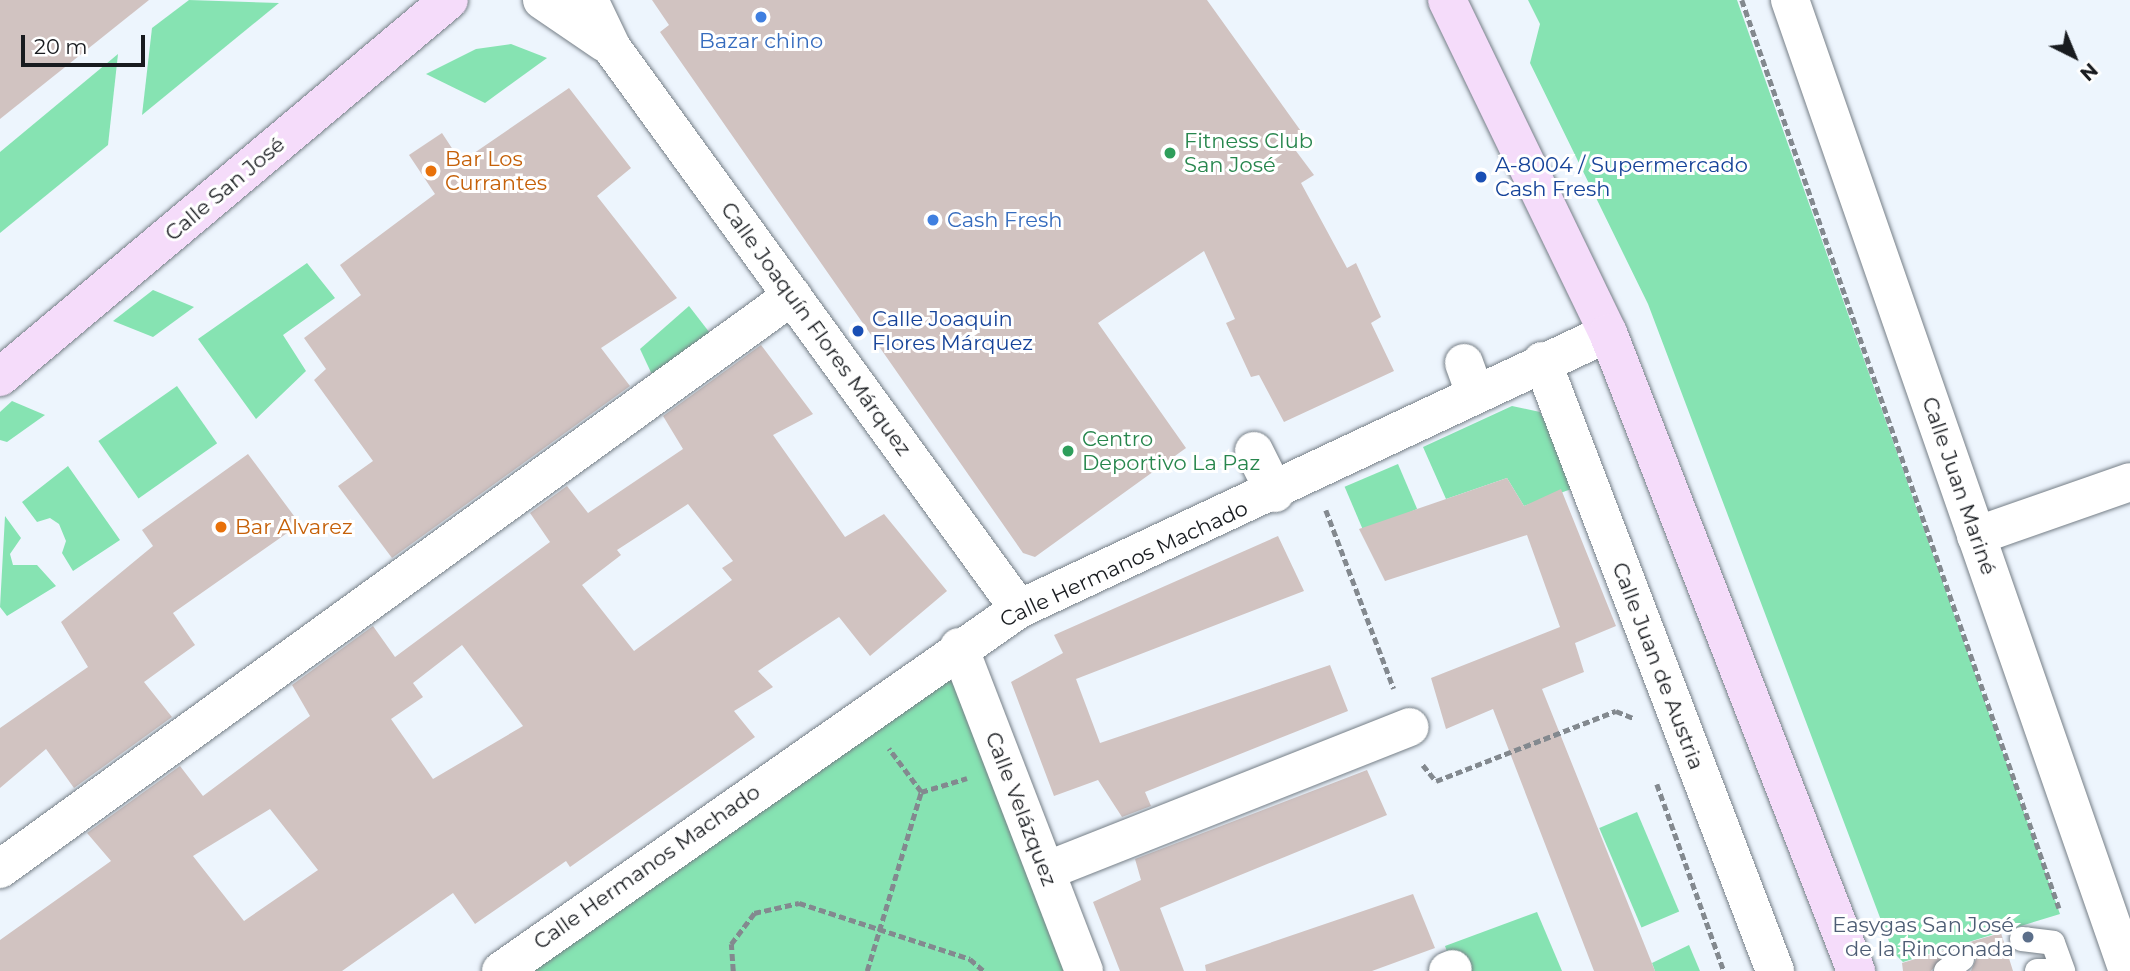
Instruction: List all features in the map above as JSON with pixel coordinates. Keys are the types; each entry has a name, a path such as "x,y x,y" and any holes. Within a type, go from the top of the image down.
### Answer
{"main road":[{"name":"Calle San José","path":"0,377 449,0"},
{"path":"1447,0 1608,333 1856,971"}],"street":[{"name":"Calle Joaquín Flores Márquez","path":"542,0 612,48"},
{"name":"Calle Joaquín Flores Márquez","path":"589,0 612,48 1019,609"},
{"name":"Calle Juan Mariné","path":"1790,0 2128,971"},
{"path":"0,869 792,296"},
{"name":"Calle Hermanos Machado","path":"501,971 959,647 1019,609 1275,493 1469,378 1542,361 1608,333"},
{"name":"Calle Juan de Austria","path":"1542,361 1775,971"},
{"path":"1254,451 1275,493"},
{"path":"1976,536 2130,482"},
{"name":"Calle Velázquez","path":"959,647 1084,971"},
{"path":"1046,872 1409,727"}],"lane":[{"path":"2022,939 2053,943 2063,971"},
{"path":"2037,971 2049,971"}],"path":[{"path":"1742,0 2063,919"},
{"path":"865,713 921,792 867,971"},
{"path":"733,971 731,944 754,913 799,903 970,959 984,971"}],"green space":[{"path":"189,0 279,3 142,115 152,28"},
{"path":"1528,0 1737,0 2060,914 1903,962 1893,952 1648,304 1530,63 1540,24"},
{"path":"511,44 547,58 485,103 426,74 476,49"},
{"path":"118,54 108,145 0,233 0,152"},
{"path":"307,263 335,298 283,335 306,371 256,419 198,339"},
{"path":"153,290 194,307 153,337 113,321"},
{"path":"689,306 713,337 655,381 640,349"},
{"path":"177,386 217,443 139,498 98,441"},
{"path":"12,401 45,415 7,442 0,440 0,412"},
{"path":"1512,406 1540,412 1577,487 1524,506 1507,478 1446,499 1423,447"},
{"path":"1398,464 1417,509 1364,532 1345,487"},
{"path":"68,466 120,540 73,571 62,553 66,541 59,524 50,518 37,522 22,502"},
{"path":"5,516 21,538 10,554 13,565 37,565 56,586 7,616 0,607"},
{"path":"959,647 1084,971 501,971"},
{"path":"1637,812 1679,911 1641,927 1599,828"},
{"path":"1537,912 1562,971 1454,971 1445,946"},
{"path":"1689,945 1700,971 1655,971 1652,963"}],"building":[{"path":"0,0 149,0 0,119"},
{"path":"652,0 1207,0 1303,134 1290,143 1314,175 1301,183 1347,268 1356,263 1381,317 1371,323 1394,371 1284,422 1259,375 1251,377 1226,323 1235,319 1204,251 1098,323 1186,448 1035,557 1023,553 660,32 669,25"},
{"path":"569,88 631,168 597,196 677,298 601,348 630,386 392,558 338,486 373,461 314,380 326,369 304,338 361,295 340,265 435,194 409,155 442,133 461,162"},
{"path":"761,345 813,414 773,435 845,537 884,514 947,591 870,656 839,617 758,671 773,687 734,711 755,737 570,867 566,861 475,924 453,893 342,971 0,971 0,940 111,861 87,833 180,766 203,796 310,716 292,685 373,626 395,657 550,542 530,513 567,486 588,513 683,449 663,416","holes":["688,504 733,561 722,568 732,580 634,651 582,585 621,555 617,550","462,645 523,726 433,779 391,719 423,697 413,683","270,809 318,870 244,921 193,856"]},
{"path":"248,454 300,524 173,613 195,645 144,682 172,717 74,788 46,749 0,788 0,728 88,667 61,622 153,546 142,530"},
{"path":"1507,478 1524,506 1561,489 1616,626 1575,643 1584,672 1542,689 1655,971 1594,971 1493,709 1446,729 1431,678 1560,627 1527,535 1385,581 1359,529"},
{"path":"1278,536 1304,591 1076,679 1100,743 1330,665 1348,711 1145,792 1151,806 1122,817 1098,780 1054,796 1011,682 1063,653 1054,635"},
{"path":"1367,770 1387,815 1160,908 1184,971 1120,971 1093,902 1141,880 1135,859"},
{"path":"1413,894 1435,948 1372,971 1206,971 1205,965"},
{"path":"2001,933 2013,971 1971,971 1977,957 1963,944"},
{"path":"1952,948 1931,971 1903,971 1902,963"}],"place":[{"name":"Bazar chino","path":"761,17"},
{"name":"Fitness Club San José","path":"1170,153"},
{"name":"Bar Los Currantes","path":"431,171"},
{"name":"A-8004 / Supermercado Cash Fresh","path":"1481,177"},
{"name":"Cash Fresh","path":"933,220"},
{"name":"Calle Joaquin Flores Márquez","path":"858,331"},
{"name":"Centro Deportivo La Paz","path":"1068,451"},
{"name":"Bar Alvarez","path":"221,527"},
{"name":"Easygas San José de la Rinconada","path":"2028,937"}]}
